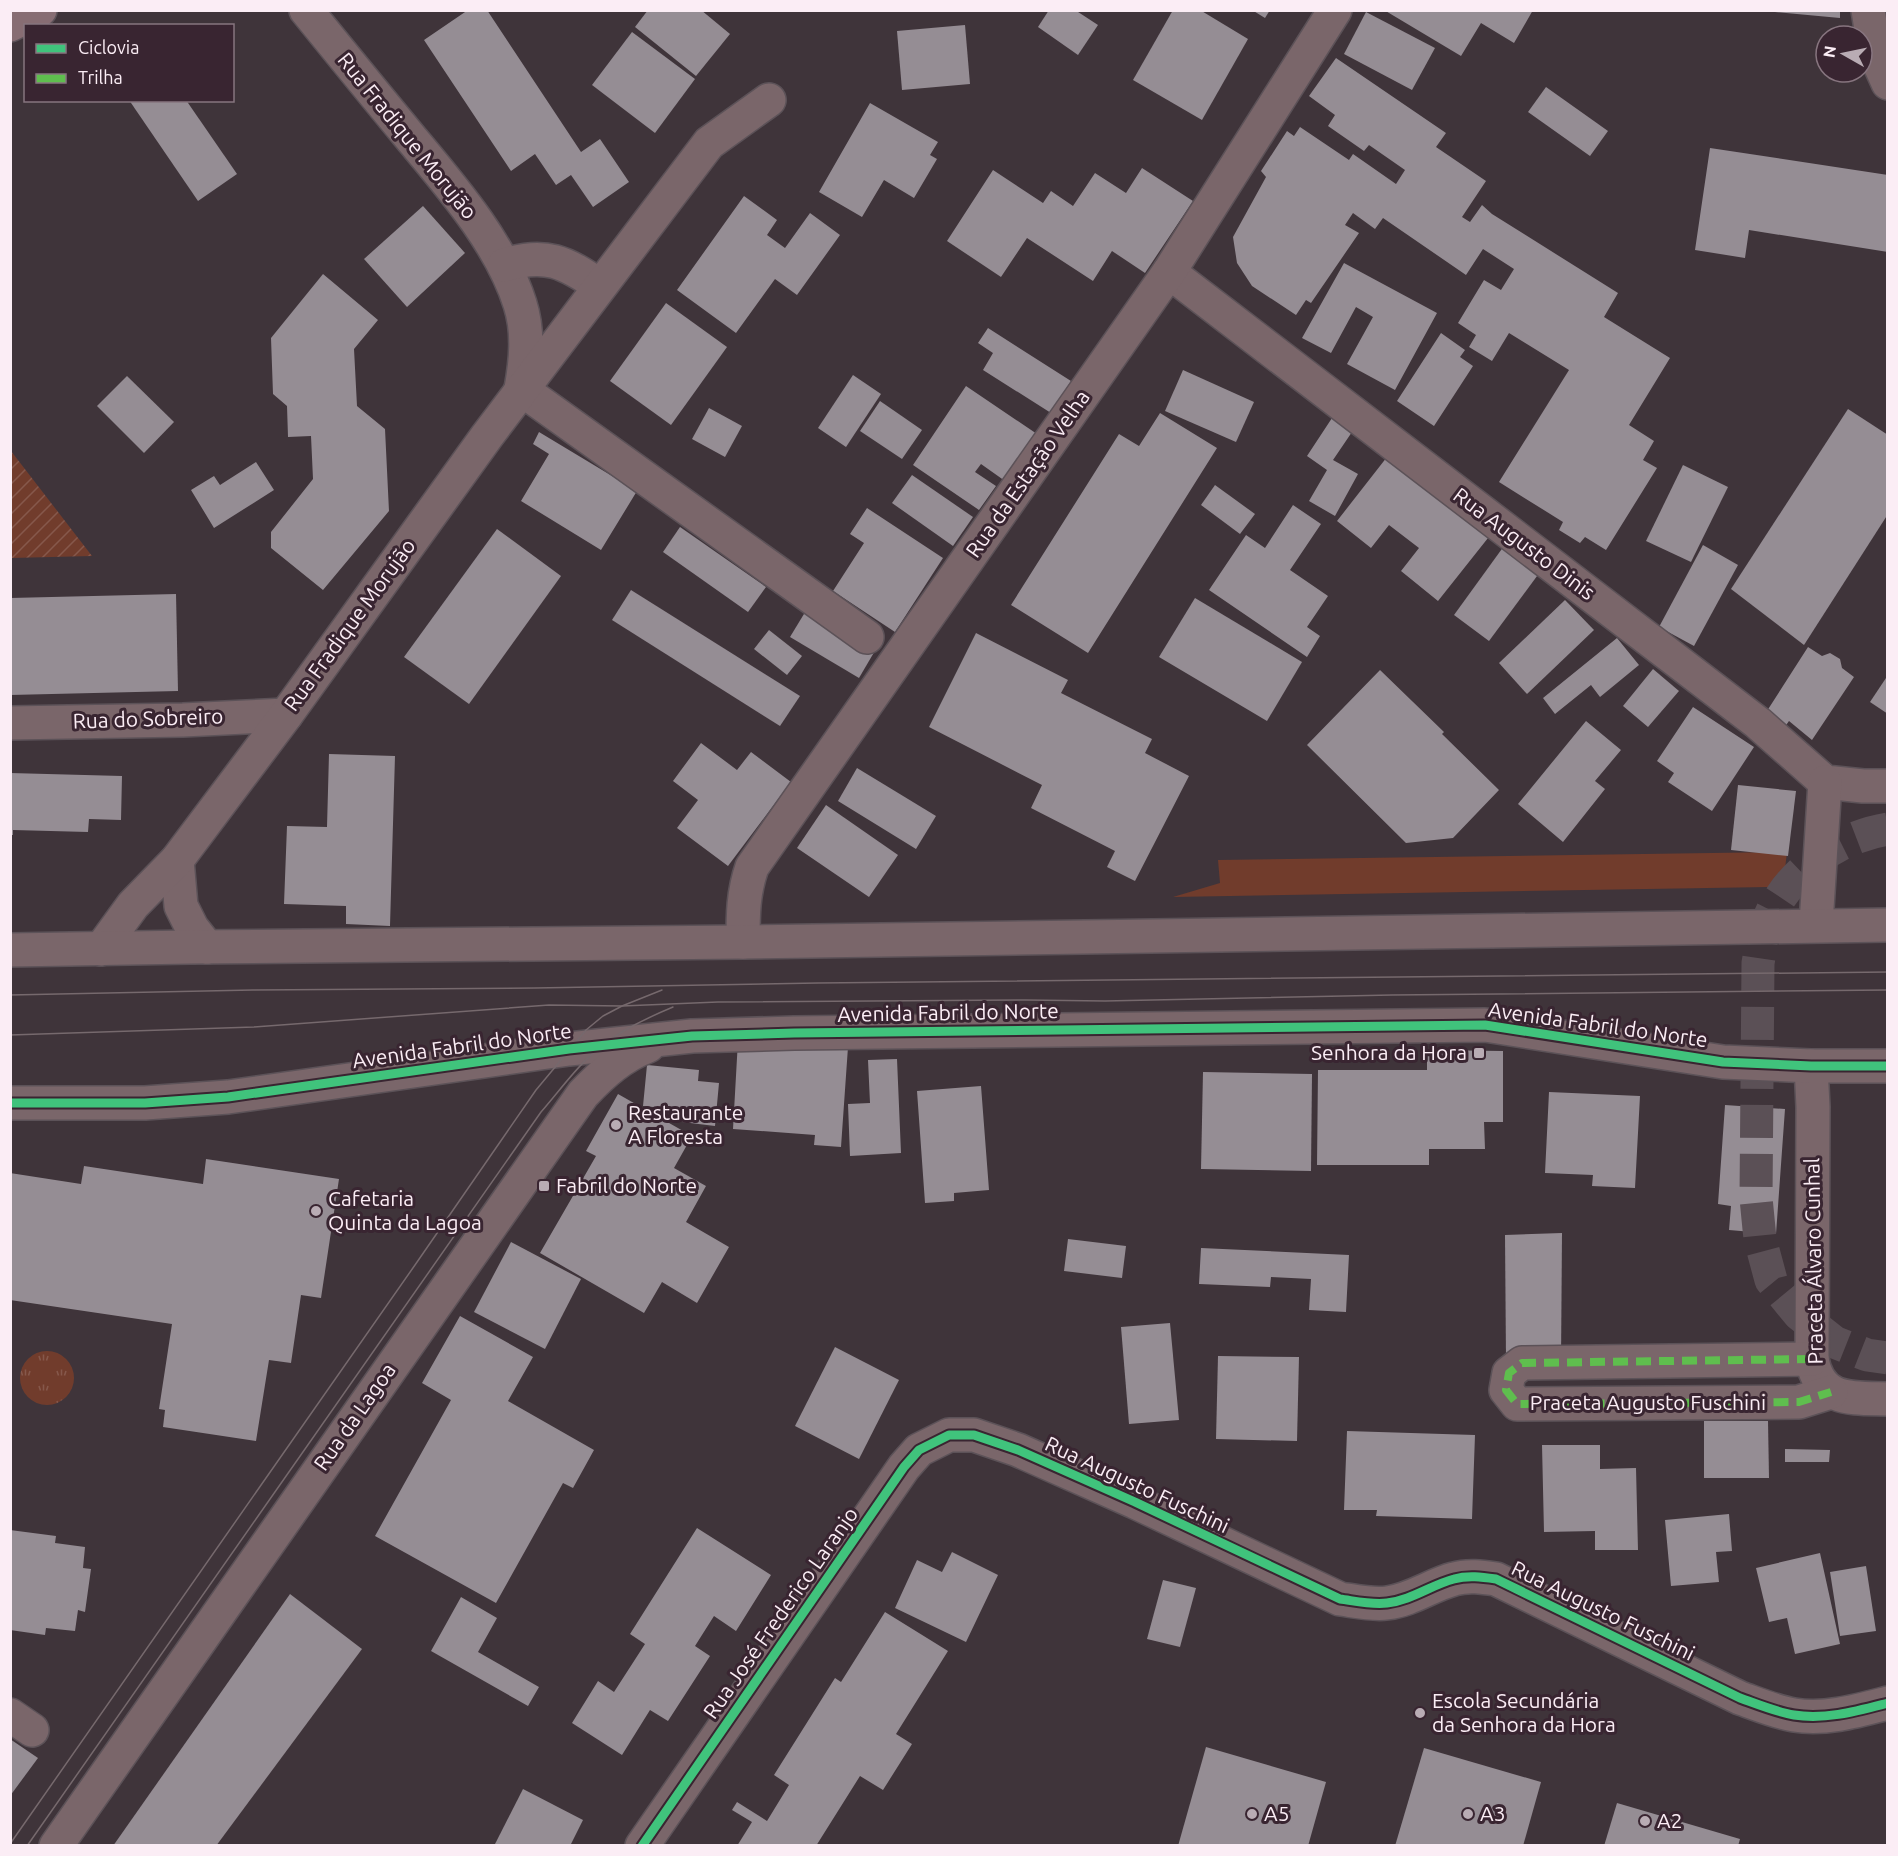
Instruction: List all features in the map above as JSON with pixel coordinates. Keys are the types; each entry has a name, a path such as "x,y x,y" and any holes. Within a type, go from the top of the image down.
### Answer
{"main road":[{"path":"10,26 40,10"}],"street":[{"name":"Rua Fradique Morujão","path":"306,10 453,188 504,265 521,306 525,331 526,363 521,389"},
{"name":"Rua da Estação Velha","path":"743,942 746,886 752,867 1169,272 1335,10"},
{"path":"1868,10 1875,54 1887,82"},
{"name":"Rua Fradique Morujão","path":"100,949 133,905 177,860 286,714 521,389 709,143 769,100"},
{"path":"504,265 539,258 561,263 577,270 600,286"},
{"name":"Rua Augusto Dinis","path":"1169,272 1758,723 1825,782"},
{"path":"521,389 867,637"},
{"name":"Rua do Sobreiro","path":"10,723 183,720 286,714"},
{"path":"1816,924 1825,782 1887,786"},
{"path":"177,860 181,906 192,928 207,947"},
{"path":"10,950 743,942 1887,924"},
{"name":"Avenida Fabril do Norte","path":"10,1103 145,1102 228,1097 569,1048 692,1036 794,1033 1485,1025 1723,1062 1812,1066 1887,1066"},
{"name":"Rua da Lagoa","path":"56,1845 583,1094 618,1061 634,1051 650,1045 692,1036"},
{"name":"Praceta Álvaro Cunhal","path":"1812,1066 1812,1359 1814,1371 1821,1383 1831,1392 1847,1398 1887,1399"},
{"name":"Praceta Augusto Fuschini","path":"1812,1359 1522,1363 1509,1373 1506,1389 1517,1404 1799,1402 1831,1392"},
{"name":"Rua José Frederico Laranjo","path":"642,1845 904,1467 920,1450 949,1435 975,1435"},
{"name":"Rua Augusto Fuschini","path":"975,1435 1018,1450 1135,1502 1340,1599 1386,1603 1414,1596 1455,1578 1475,1576 1496,1579 1740,1698 1767,1707 1794,1715 1824,1716 1887,1703"}],"green space":[{"path":"11,451 92,556 11,558"},
{"path":"1787,852 1784,877 1769,887 1173,897 1220,883 1218,860"},
{"path":"42,1351 52,1351 62,1355 70,1363 74,1378 70,1393 62,1401 52,1405 42,1405 32,1401 24,1393 20,1383 20,1373 24,1363 32,1355"}],"building":[{"path":"468,10 487,10 581,152 600,139 629,182 593,207 571,175 556,185 535,154 511,171 424,40"},
{"path":"648,10 701,10 730,34 696,76 635,27"},
{"path":"1049,10 1075,10 1098,25 1078,55 1038,27"},
{"path":"1173,10 1200,10 1248,39 1202,120 1133,80"},
{"path":"1252,10 1270,10 1265,18"},
{"path":"1384,10 1533,10 1514,43 1481,23 1461,56"},
{"path":"1775,10 1840,10 1840,18 1775,12"},
{"path":"1366,12 1435,48 1412,90 1344,54"},
{"path":"965,25 970,84 902,90 897,31"},
{"path":"632,32 695,79 655,133 592,85"},
{"path":"1336,58 1446,133 1436,147 1486,181 1462,217 1470,222 1482,205 1492,214 1618,293 1604,317 1670,358 1629,425 1654,441 1643,460 1657,468 1606,550 1585,537 1580,543 1559,530 1563,522 1499,482 1569,370 1509,333 1492,361 1469,347 1476,335 1458,323 1484,280 1501,290 1514,269 1483,249 1466,275 1383,218 1375,229 1353,213 1345,225 1359,233 1311,303 1306,300 1296,315 1252,286 1237,263 1233,237 1266,177 1261,171 1287,131 1294,136 1300,127 1349,160 1353,154 1396,184 1405,170 1369,145 1364,151 1328,126 1335,115 1309,96"},
{"path":"1546,87 1608,131 1590,156 1528,112"},
{"path":"130,102 187,102 237,174 198,201"},
{"path":"870,103 938,142 930,155 937,159 914,198 884,180 862,217 819,192"},
{"path":"1710,148 1888,175 1888,252 1749,230 1745,258 1695,250"},
{"path":"1142,168 1193,201 1145,273 1112,251 1093,281 1027,238 1001,277 947,241 993,170 1043,203 1051,191 1073,206 1095,173 1126,193"},
{"path":"744,196 777,220 767,235 785,248 810,213 840,235 797,295 775,279 736,333 677,290"},
{"path":"423,206 465,253 407,307 364,259"},
{"path":"1344,263 1437,313 1395,390 1347,364 1373,317 1356,307 1331,353 1302,338"},
{"path":"323,274 378,320 354,349 357,406 385,429 389,511 323,590 271,548 271,532 313,479 311,436 288,437 287,406 273,394 271,338"},
{"path":"666,303 727,347 671,425 610,381"},
{"path":"988,328 1071,381 1051,413 983,370 993,353 978,343"},
{"path":"1441,333 1465,350 1460,357 1473,366 1434,426 1397,401"},
{"path":"1183,370 1254,402 1236,442 1165,411"},
{"path":"853,375 881,394 846,447 818,428"},
{"path":"127,376 174,422 144,453 97,406"},
{"path":"966,386 1037,434 1005,481 981,464 975,472 996,486 979,510 913,465"},
{"path":"880,401 922,430 902,459 860,431"},
{"path":"709,408 742,426 725,457 692,439"},
{"path":"1848,409 1888,435 1888,514 1804,645 1731,589"},
{"path":"1160,413 1217,448 1088,653 1011,605 1119,434 1139,446"},
{"path":"1332,418 1352,432 1333,460 1358,474 1335,516 1309,501 1327,470 1307,456"},
{"path":"539,432 637,491 601,550 521,501 549,454 533,444"},
{"path":"1387,457 1488,538 1438,601 1401,571 1419,548 1389,525 1371,548 1337,521"},
{"path":"256,462 274,490 214,528 191,490 214,476 220,485"},
{"path":"1683,465 1728,487 1691,562 1646,541"},
{"path":"912,475 973,517 953,546 892,503"},
{"path":"1215,485 1255,514 1240,534 1201,505"},
{"path":"1293,505 1321,524 1290,570 1328,596 1307,627 1320,636 1307,657 1209,590 1246,535 1265,548"},
{"path":"867,508 943,558 895,632 833,591 864,543 850,534"},
{"path":"680,527 766,587 748,612 663,552"},
{"path":"497,529 561,576 469,704 404,657"},
{"path":"1703,545 1738,565 1694,646 1659,627"},
{"path":"1504,546 1540,572 1489,641 1454,615"},
{"path":"631,590 800,696 780,726 612,620"},
{"path":"176,594 178,691 10,695 10,598"},
{"path":"1195,598 1302,662 1267,721 1159,657"},
{"path":"1565,600 1594,630 1527,694 1499,663"},
{"path":"807,609 876,649 859,678 790,637"},
{"path":"769,630 802,656 787,675 754,649"},
{"path":"976,633 1068,680 1061,693 1152,739 1145,753 1189,776 1135,881 1107,867 1115,851 1031,808 1042,785 929,727"},
{"path":"1617,638 1639,665 1600,697 1591,685 1555,714 1543,698"},
{"path":"1808,647 1822,656 1830,653 1840,659 1842,668 1854,677 1812,740 1789,721 1784,728 1765,714"},
{"path":"1653,669 1679,691 1648,727 1623,706"},
{"path":"1380,670 1499,790 1453,838 1406,843 1307,745"},
{"path":"1888,675 1888,714 1870,702"},
{"path":"1693,707 1754,747 1712,811 1668,782 1674,773 1657,761"},
{"path":"1586,721 1621,750 1595,781 1605,789 1563,842 1518,804"},
{"path":"701,743 737,770 751,752 791,782 728,866 677,828 698,800 673,781"},
{"path":"329,754 395,756 390,926 346,924 346,906 284,904 287,826 327,827"},
{"path":"857,768 936,816 916,849 838,801"},
{"path":"10,773 122,776 121,820 89,819 88,832 13,830 13,835 10,835"},
{"path":"1738,785 1796,791 1788,856 1731,850"},
{"path":"826,805 898,855 869,897 797,848"},
{"path":"738,1040 848,1047 841,1147 814,1145 815,1135 733,1129"},
{"path":"1427,1050 1503,1051 1503,1122 1484,1122 1485,1149 1429,1149 1429,1165 1317,1165 1318,1070 1427,1070"},
{"path":"897,1059 901,1153 850,1156 848,1104 870,1103 868,1060"},
{"path":"647,1065 699,1070 698,1081 719,1083 715,1126 682,1122 683,1110 643,1106"},
{"path":"1203,1072 1312,1074 1311,1171 1201,1169"},
{"path":"981,1086 989,1190 954,1193 954,1201 925,1203 917,1091"},
{"path":"1549,1092 1640,1096 1635,1188 1592,1186 1593,1175 1545,1173"},
{"path":"618,1094 692,1136 674,1168 706,1186 686,1222 729,1247 697,1303 662,1282 644,1313 540,1253 596,1156 586,1151"},
{"path":"1725,1105 1785,1109 1776,1234 1729,1230 1731,1206 1718,1204"},
{"path":"206,1159 339,1179 321,1298 301,1295 291,1363 269,1360 256,1441 163,1427 165,1410 159,1409 172,1324 10,1300 10,1173 81,1184 84,1166 203,1184"},
{"path":"1562,1233 1561,1362 1506,1360 1505,1235"},
{"path":"1068,1239 1126,1246 1122,1278 1064,1271"},
{"path":"511,1242 581,1279 545,1349 474,1312"},
{"path":"1201,1248 1349,1255 1346,1312 1309,1310 1311,1279 1271,1277 1270,1287 1199,1284"},
{"path":"460,1316 533,1357 508,1401 594,1450 573,1488 563,1483 496,1603 375,1536 451,1400 422,1383"},
{"path":"1170,1323 1179,1420 1129,1424 1121,1327"},
{"path":"835,1347 899,1380 859,1459 795,1426"},
{"path":"1218,1356 1299,1357 1297,1441 1216,1439"},
{"path":"1704,1421 1768,1421 1769,1478 1704,1478"},
{"path":"1347,1431 1475,1435 1472,1519 1376,1516 1377,1510 1344,1510"},
{"path":"1542,1445 1600,1445 1600,1469 1636,1468 1638,1550 1595,1550 1595,1531 1544,1532"},
{"path":"1785,1449 1830,1450 1829,1462 1785,1462"},
{"path":"1729,1514 1732,1551 1716,1552 1719,1582 1671,1586 1665,1520"},
{"path":"697,1528 771,1575 736,1631 714,1616 695,1646 710,1656 668,1721 650,1710 622,1755 572,1723 598,1681 614,1692 645,1644 630,1634"},
{"path":"10,1530 56,1536 55,1543 85,1547 83,1568 91,1569 85,1612 78,1610 75,1631 46,1628 45,1635 10,1630"},
{"path":"952,1552 998,1575 966,1642 895,1608 917,1560 942,1572"},
{"path":"1820,1553 1840,1644 1795,1654 1787,1618 1769,1622 1756,1568"},
{"path":"1866,1566 1876,1631 1840,1636 1830,1572"},
{"path":"1163,1580 1196,1588 1180,1647 1147,1639"},
{"path":"290,1594 362,1649 216,1846 113,1846"},
{"path":"461,1597 497,1618 478,1652 539,1687 528,1706 431,1651"},
{"path":"885,1612 948,1651 896,1734 912,1744 883,1790 860,1776 816,1846 737,1846 752,1822 732,1810 737,1802 767,1821 789,1785 774,1775 835,1678 841,1682"},
{"path":"10,1739 38,1758 10,1796"},
{"name":"A5","path":"1206,1747 1326,1782 1308,1846 1178,1846"},
{"name":"A3","path":"1424,1748 1541,1782 1523,1846 1395,1846"},
{"path":"523,1789 583,1820 570,1846 494,1846"},
{"name":"A2","path":"1617,1803 1740,1839 1738,1846 1604,1846"}],"tunnel":[{"path":"1888,829 1848,841 1812,863 1796,877 1783,894 1772,911 1764,931 1758,963 1756,1198 1760,1239 1771,1280 1799,1314 1834,1342 1867,1355 1888,1358"}],"tram line":[{"path":"10,995 818,983 1888,972"},
{"path":"10,1844 536,1090 586,1030 603,1016 662,990"},
{"path":"10,1035 254,1027 549,1005 1105,1001 1392,995 1888,990"},
{"path":"27,1846 541,1112 595,1051 637,1023 673,1007"}],"marked path":[{"path":"1812,1359 1522,1363 1509,1373 1506,1390 1517,1404 1799,1402 1831,1392"}],"cycle path":[{"path":"10,1103 145,1103 228,1097 569,1049 692,1036 794,1033 1485,1025 1723,1062 1811,1066 1888,1066"},
{"path":"642,1846 904,1467 919,1450 949,1435 974,1435 1018,1450 1135,1502 1340,1599 1387,1603 1405,1599 1459,1578 1496,1579 1740,1698 1773,1710 1794,1715 1818,1716 1841,1714 1888,1703"}],"place":[{"name":"Senhora da Hora","path":"1479,1053"},
{"name":"Restaurante A Floresta","path":"616,1125"},
{"name":"Fabril do Norte","path":"544,1186"},
{"name":"Cafetaria Quinta da Lagoa","path":"316,1211"},
{"name":"Escola Secundária da Senhora da Hora","path":"1420,1713"},
{"name":"A5","path":"1252,1814"},
{"name":"A3","path":"1468,1814"},
{"name":"A2","path":"1645,1821"}]}
